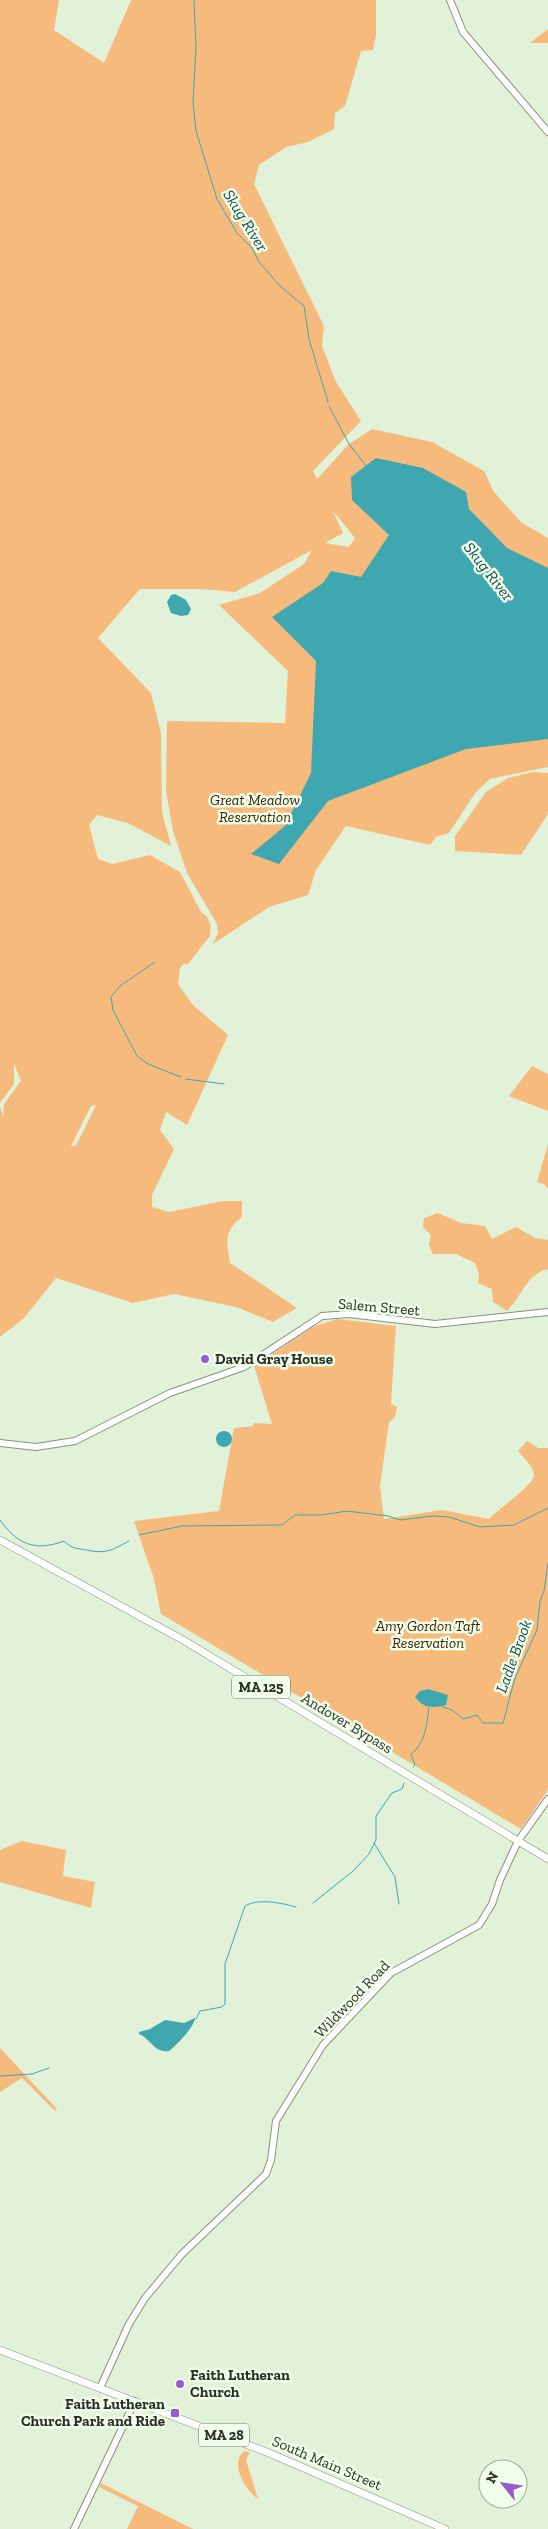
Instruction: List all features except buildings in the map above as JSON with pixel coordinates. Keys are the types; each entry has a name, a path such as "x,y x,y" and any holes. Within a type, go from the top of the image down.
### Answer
{"main road":[{"name":"Andover Bypass","path":"0,1540 183,1640 548,1859"},
{"name":"South Main Street","path":"0,2350 269,2453 445,2529"}],"street":[{"path":"450,0 463,32 548,132"},
{"name":"Salem Street","path":"0,1443 36,1447 74,1441 170,1393 244,1367 322,1316 349,1314 435,1324 548,1312"},
{"name":"Wildwood Road","path":"100,2388 129,2324 145,2298 182,2254 266,2174 271,2160 276,2121 323,2044 391,1973 479,1925 492,1904 500,1880 518,1841 548,1799"},
{"path":"74,2529 135,2401"}],"green space":[{"name":"Great Meadow Reservation","path":"0,0 59,0 54,30 104,63 131,0 376,0 376,35 373,50 361,51 345,106 335,113 334,129 308,142 286,147 259,165 254,184 324,326 322,346 336,382 361,421 313,471 317,479 349,444 372,429 432,442 484,471 494,492 522,523 548,538 548,767 490,779 476,792 449,833 436,837 430,845 346,826 316,870 308,895 269,907 213,944 218,933 217,924 187,873 173,831 166,791 167,721 285,723 288,671 219,605 260,593 304,564 312,550 235,592 201,589 140,589 98,638 151,693 161,733 162,812 171,846 128,823 97,815 89,825 98,859 112,864 150,855 180,872 201,912 207,917 211,926 210,936 187,965 184,963 180,968 178,984 193,1005 228,1035 187,1125 166,1112 160,1130 174,1149 152,1195 152,1207 169,1212 223,1201 242,1201 242,1217 232,1227 228,1237 230,1263 297,1308 273,1322 236,1307 174,1294 133,1303 56,1278 24,1318 0,1337 0,1107 3,1117 4,1104 21,1081 14,1064 14,1084 0,1103","holes":["333,511 355,538 349,547 325,543 343,533","96,1105 76,1146 71,1146 91,1106"]},
{"path":"548,29 548,43 530,43"},
{"path":"533,772 548,773 548,814 521,855 455,851 455,836 486,792 508,778"},
{"path":"532,1066 548,1074 548,1111 509,1096"},
{"path":"548,1144 548,1189 544,1184 537,1182"},
{"path":"438,1213 461,1223 485,1226 492,1239 516,1227 535,1238 548,1240 548,1269 534,1276 529,1281 507,1311 493,1302 492,1289 478,1283 479,1274 475,1263 456,1254 433,1254 429,1245 431,1235 423,1227 424,1218"},
{"name":"Amy Gordon Taft Reservation","path":"338,1319 396,1326 391,1404 397,1407 395,1417 389,1422 380,1486 384,1519 442,1510 489,1519 522,1491 534,1475 528,1462 518,1451 527,1441 538,1448 548,1448 548,1790 521,1829 161,1614 154,1579 134,1521 219,1511 234,1428 253,1426 254,1423 272,1424 254,1366 314,1326"},
{"path":"22,1841 66,1850 63,1876 95,1882 91,1908 0,1882 0,1850"},
{"path":"0,2048 57,2109 55,2111 22,2078 0,2092"},
{"path":"244,2451 250,2452 246,2460 258,2499 244,2484 241,2477 238,2463"},
{"path":"101,2483 193,2529 127,2529 138,2506 99,2487"}],"water":[{"path":"376,458 423,468 466,492 469,509 507,548 548,568 548,739 466,749 328,801 279,864 251,854 285,826 311,773 316,661 272,617 323,583 331,571 361,577 389,535 352,500 351,477"},
{"path":"175,594 186,600 191,609 188,615 181,616 171,613 167,602 171,595"},
{"path":"221,1431 227,1431 232,1436 230,1445 221,1447 216,1442 216,1436"},
{"path":"428,1689 448,1695 446,1705 429,1707 418,1701 415,1697 420,1691"},
{"path":"195,2018 189,2031 169,2051 156,2048 139,2034 139,2032 150,2029 165,2020 184,2023"}],"waterway":[{"name":"Skug River","path":"194,0 196,48 193,102 196,131 217,199 237,233 252,248 259,262 280,286 304,306 309,339 328,402"},
{"name":"Skug River","path":"329,406 349,444 367,467"},
{"path":"155,962 120,986 111,997 113,1010 137,1056 148,1064 181,1077"},
{"path":"186,1079 224,1084"},
{"path":"139,1535 182,1526 282,1525 295,1515 321,1515 347,1511 388,1516 400,1520 433,1516 449,1517 480,1527 514,1525 548,1508"},
{"path":"0,1520 13,1535 35,1546 44,1546 64,1541 74,1548 104,1552 129,1541"},
{"name":"Ladle Brook","path":"441,1706 452,1710 463,1719 477,1715 483,1723 503,1723 515,1678 537,1630 540,1601 544,1591 548,1563"},
{"name":"Ladle Brook","path":"413,1767 415,1765 411,1754 422,1739 429,1708"},
{"name":"Ladle Brook","path":"313,1903 353,1871 369,1854 376,1840 376,1816 392,1793 402,1789 404,1783"},
{"path":"374,1843 395,1877 399,1904"},
{"name":"Ladle Brook","path":"196,2019 200,2011 222,2007 225,2004 225,1964 245,1906 256,1902 263,1902 296,1907"},
{"name":"Ladle Brook","path":"0,2076 32,2074 49,2068"}],"place":[{"name":"David Gray House","path":"205,1359"},
{"name":"Faith Lutheran Church","path":"180,2384"},
{"name":"Faith Lutheran Church Park and Ride","path":"175,2413"}]}
